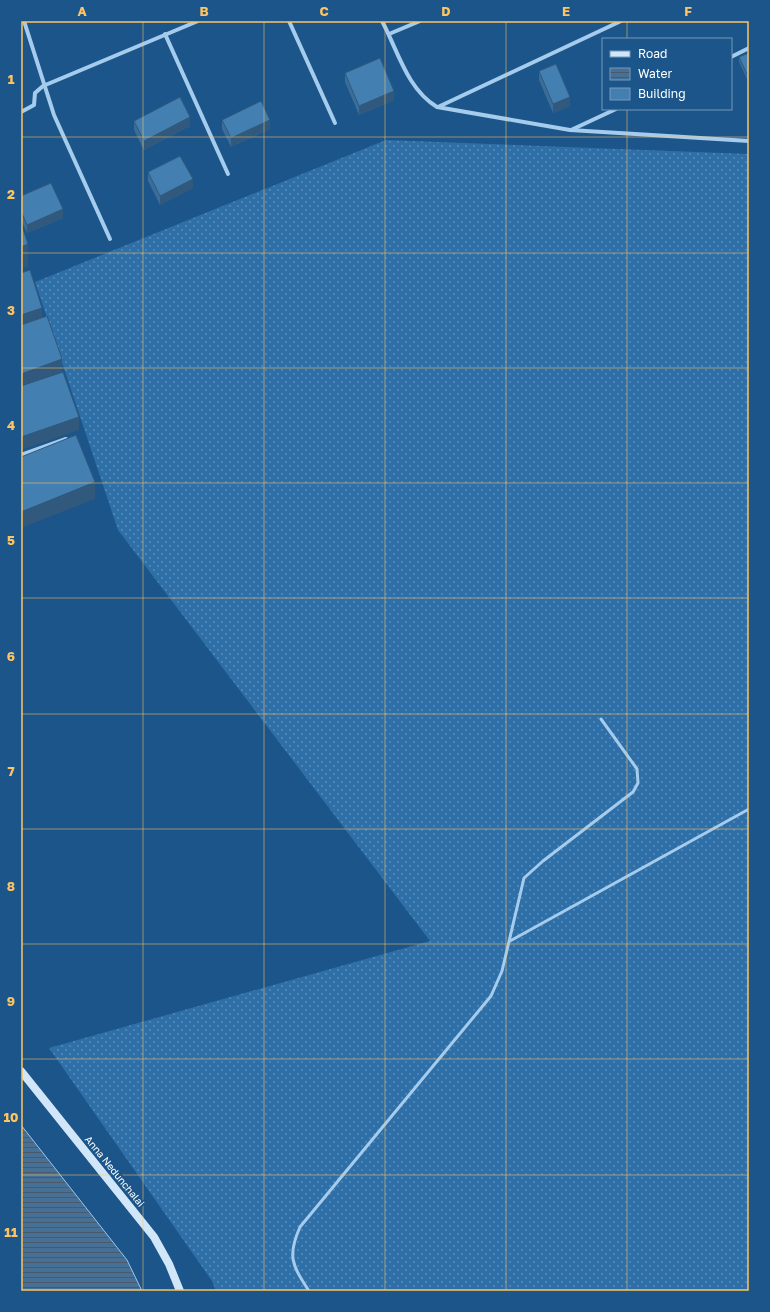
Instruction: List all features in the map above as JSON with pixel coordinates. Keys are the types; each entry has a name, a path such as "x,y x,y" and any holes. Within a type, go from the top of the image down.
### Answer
{"street":[{"path":"24,21 43,86 54,115 110,239"},
{"path":"21,112 34,105 35,93 43,86 198,21"},
{"path":"290,21 335,123"},
{"path":"382,21 415,88 427,101 437,107 570,130 749,141"},
{"path":"389,34 420,21"},
{"path":"437,107 621,21"},
{"path":"165,34 228,174"},
{"path":"732,56 749,48"},
{"path":"570,130 614,110"},
{"path":"21,454 71,437"},
{"name":"Anna Nedunchalai","path":"21,1071 154,1237 169,1264 180,1291"}],"lane":[{"path":"309,1291 294,1263 292,1251 300,1227 491,996 502,971 524,878 528,873 633,792 638,783 636,769 601,719"},
{"path":"510,940 749,809"}],"shaded area":[{"path":"386,140 749,154 749,1291 216,1291 212,1281 49,1048 430,941 118,530 35,282"}],"water":[{"path":"21,1125 127,1260 142,1291 21,1291"}],"building":[{"path":"749,53 749,75 748,76 739,57"},
{"path":"380,58 394,91 359,106 345,73"},
{"path":"556,64 570,97 553,104 539,71"},
{"path":"180,97 190,117 144,141 134,121"},
{"path":"261,101 270,120 231,138 222,120"},
{"path":"180,156 193,179 160,196 148,172"},
{"path":"51,183 63,209 27,225 21,211 21,196"},
{"path":"21,223 28,244 21,247"},
{"path":"30,270 42,308 21,315 21,273"},
{"path":"47,316 62,359 21,374 21,325"},
{"path":"63,372 79,417 21,437 21,386"},
{"path":"76,435 95,482 21,512 21,457"}]}
